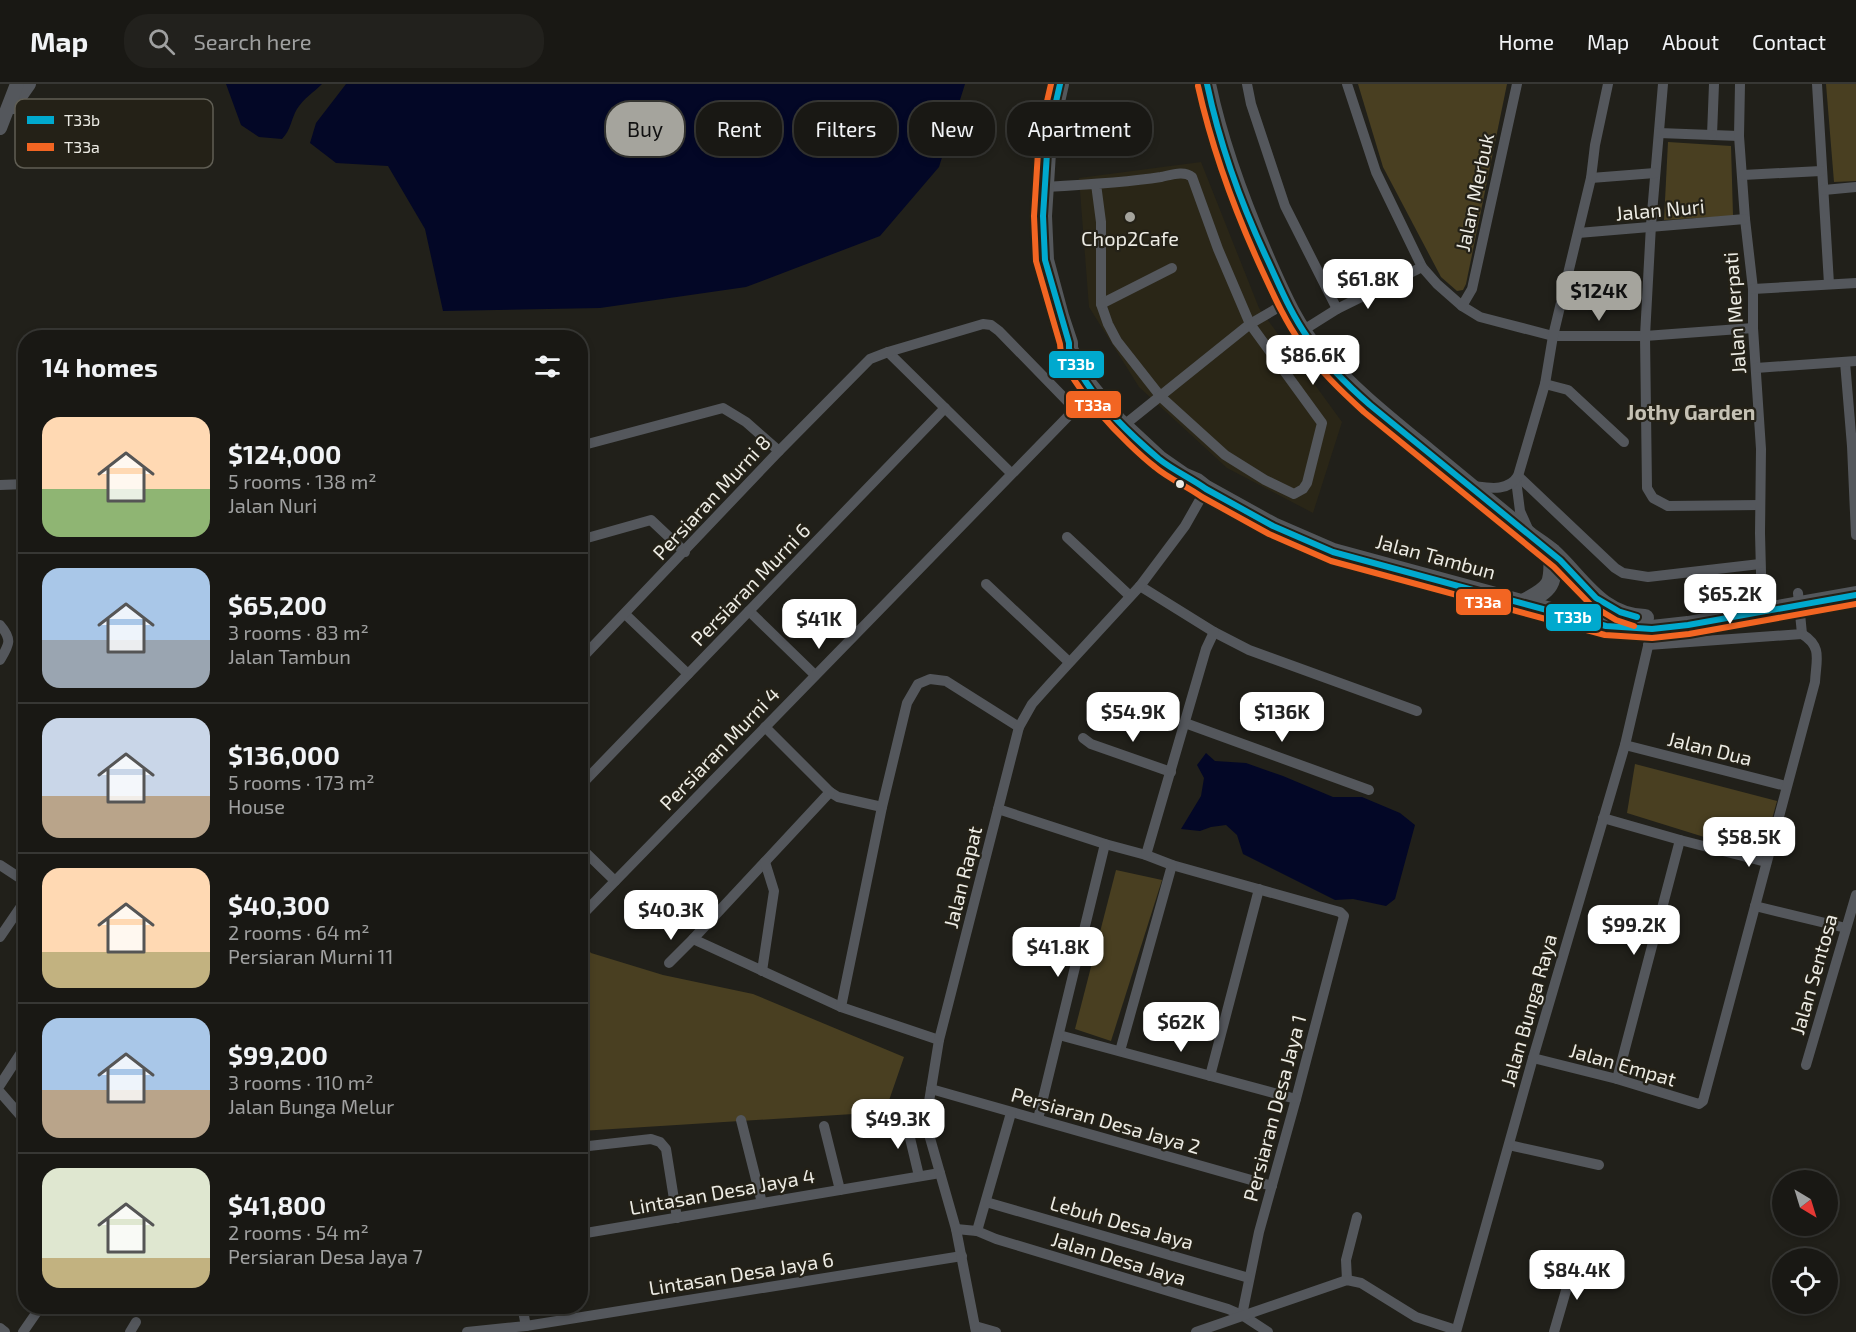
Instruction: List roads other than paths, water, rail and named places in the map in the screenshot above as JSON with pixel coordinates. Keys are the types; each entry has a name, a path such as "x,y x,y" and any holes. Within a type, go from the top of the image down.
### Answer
{"main road":[{"name":"Jalan Tambun","path":"1060,84 1048,137 1042,216 1045,260 1070,348 1086,382 1160,460 1183,476 1273,526 1333,552 1650,637 1762,606"},
{"name":"Jalan Tambun","path":"1207,84 1215,122 1253,231 1286,303 1302,331 1323,357 1374,408 1552,552 1605,606 1621,614 1641,618 1672,617 1799,600 1856,595"},
{"path":"1070,348 1084,391 1084,396 1078,406"},
{"path":"1078,406 1092,401 1124,422"},
{"path":"1523,603 1550,585 1553,573 1552,552"},
{"name":"Jalan Tambun","path":"1799,600 1856,584"}],"street":[{"path":"3,122 17,84"},
{"path":"19,99 29,84"},
{"path":"1247,84 1251,104 1285,206 1337,309"},
{"path":"1347,84 1376,172 1422,267 1462,306 1480,318 1553,336 1645,336 1753,328"},
{"name":"Jalan Merbuk","path":"1462,306 1472,290 1517,84"},
{"path":"1533,538 1520,511 1517,478 1545,384 1553,336 1591,178 1595,145 1608,84"},
{"path":"1663,84 1645,336 1647,488 1653,498 1668,506 1760,505"},
{"path":"1712,135 1714,84"},
{"name":"Jalan Merpati","path":"1740,84 1739,136 1753,289 1753,328 1761,449 1762,606"},
{"path":"1816,84 1829,284"},
{"path":"3,122 15,104"},
{"path":"1659,133 1739,136"},
{"path":"1743,175 1821,171"},
{"path":"1044,188 1143,180 1181,173 1188,173 1192,177 1218,249 1250,324 1320,419 1323,428 1307,483 1303,489 1294,494 1265,480 1225,455 1161,397 1117,341 1107,324 1101,304 1101,222 1096,184"},
{"path":"1591,178 1655,173"},
{"path":"1824,190 1856,187"},
{"name":"Jalan Nuri","path":"1578,233 1745,219"},
{"path":"1302,331 1337,309 1422,267"},
{"path":"1101,304 1172,268"},
{"path":"1753,289 1856,283"},
{"path":"1124,422 1161,397 1250,324 1286,303"},
{"path":"1011,473 888,352 983,324 991,325 1078,406"},
{"name":"Persiaran Murni 8","path":"588,652 870,359 888,352"},
{"path":"1756,368 1850,362 1856,535"},
{"path":"1545,384 1570,392 1624,442"},
{"name":"Persiaran Murni 4","path":"588,909 1078,406"},
{"path":"588,444 723,408 746,422 779,451"},
{"name":"Persiaran Murni 6","path":"588,778 945,408"},
{"path":"1469,486 1500,488 1517,478"},
{"path":"1517,478 1614,568 1623,573 1656,577 1760,564"},
{"path":"0,485 18,484"},
{"name":"Jalan Rapat","path":"975,1329 957,1229 928,1131 927,1114 939,1040 1019,727 1032,704 1140,586 1185,526 1201,485"},
{"path":"588,538 651,520 685,552"},
{"path":"1067,537 1130,596"},
{"path":"986,584 1069,662"},
{"path":"1140,586 1214,632 1249,650 1417,711"},
{"path":"1799,600 1802,634"},
{"path":"749,611 815,675"},
{"path":"625,614 688,674"},
{"path":"0,625 9,640 0,660"},
{"path":"1146,855 1206,649 1214,632"},
{"path":"1650,637 1802,634 1812,640 1817,650 1815,682 1755,906 1846,928"},
{"name":"Jalan Bunga Raya","path":"1456,1331 1625,745 1650,637"},
{"path":"842,1007 882,807 907,703 918,684 930,679 946,681 1019,727"},
{"path":"1185,723 1369,790"},
{"path":"765,727 830,792 838,797 882,807"},
{"path":"1083,738 1091,744 1171,772"},
{"name":"Jalan Dua","path":"1625,745 1786,786"},
{"path":"669,963 830,792"},
{"path":"998,809 1172,865 1259,889 1210,1076"},
{"path":"1603,818 1766,861"},
{"path":"1617,1079 1680,840"},
{"path":"1038,1119 1105,844"},
{"path":"588,855 615,882"},
{"path":"762,971 774,891 765,862"},
{"path":"0,865 18,877"},
{"path":"1120,1052 1172,865"},
{"name":"Persiaran Desa Jaya 1","path":"1242,1315 1272,1186 1344,918 1340,912 1259,889"},
{"name":"Jalan Sentosa","path":"1806,1065 1856,894"},
{"name":"Jalan Empat","path":"1533,1058 1617,1079 1699,1104 1703,1101 1755,906"},
{"path":"0,938 18,911"},
{"path":"693,939 842,1007 939,1040"},
{"path":"1059,1035 1296,1099"},
{"path":"0,1084 18,1057"},
{"name":"Persiaran Desa Jaya 2","path":"930,1089 1272,1186"},
{"path":"0,1092 18,1113"},
{"path":"977,1231 1011,1113"},
{"path":"905,1117 919,1176"},
{"path":"741,1120 762,1203"},
{"path":"824,1126 840,1190"},
{"path":"588,1146 651,1139 660,1142 666,1149 676,1218"},
{"path":"1509,1145 1599,1165"},
{"name":"Lintasan Desa Jaya 4","path":"588,1233 940,1173"},
{"name":"Lebuh Desa Jaya","path":"986,1202 1249,1278"},
{"path":"1347,1280 1346,1260 1357,1217"},
{"name":"Jalan Desa Jaya","path":"957,1229 977,1231 996,1239 1217,1305 1242,1315 1268,1332"},
{"name":"Lintasan Desa Jaya 6","path":"467,1332 525,1326 962,1256"},
{"path":"1554,1332 1574,1263"},
{"path":"1197,1332 1347,1280 1361,1283 1416,1317 1456,1331"},
{"path":"23,1332 35,1314"},
{"path":"523,1314 525,1326"},
{"path":"130,1332 136,1322"},
{"path":"0,1328 5,1332"},
{"path":"975,1329 996,1332"}],"water":[{"path":"226,84 322,84 299,105 282,139 259,137 241,125"},
{"path":"346,84 965,84 959,102 909,102 909,156 942,156 939,167 880,236 746,287 600,308 443,311 425,229 388,166 336,163 310,143 316,123"},
{"path":"1206,753 1215,761 1246,763 1333,797 1362,797 1400,813 1415,825 1395,899 1386,906 1353,899 1335,900 1243,854 1237,835 1226,825 1200,831 1181,829 1201,796 1204,778 1197,765"}],"place":[{"name":"Chop2Cafe","path":"1130,217"}],"district":[{"name":"Jothy Garden","path":"1691,411"}]}
